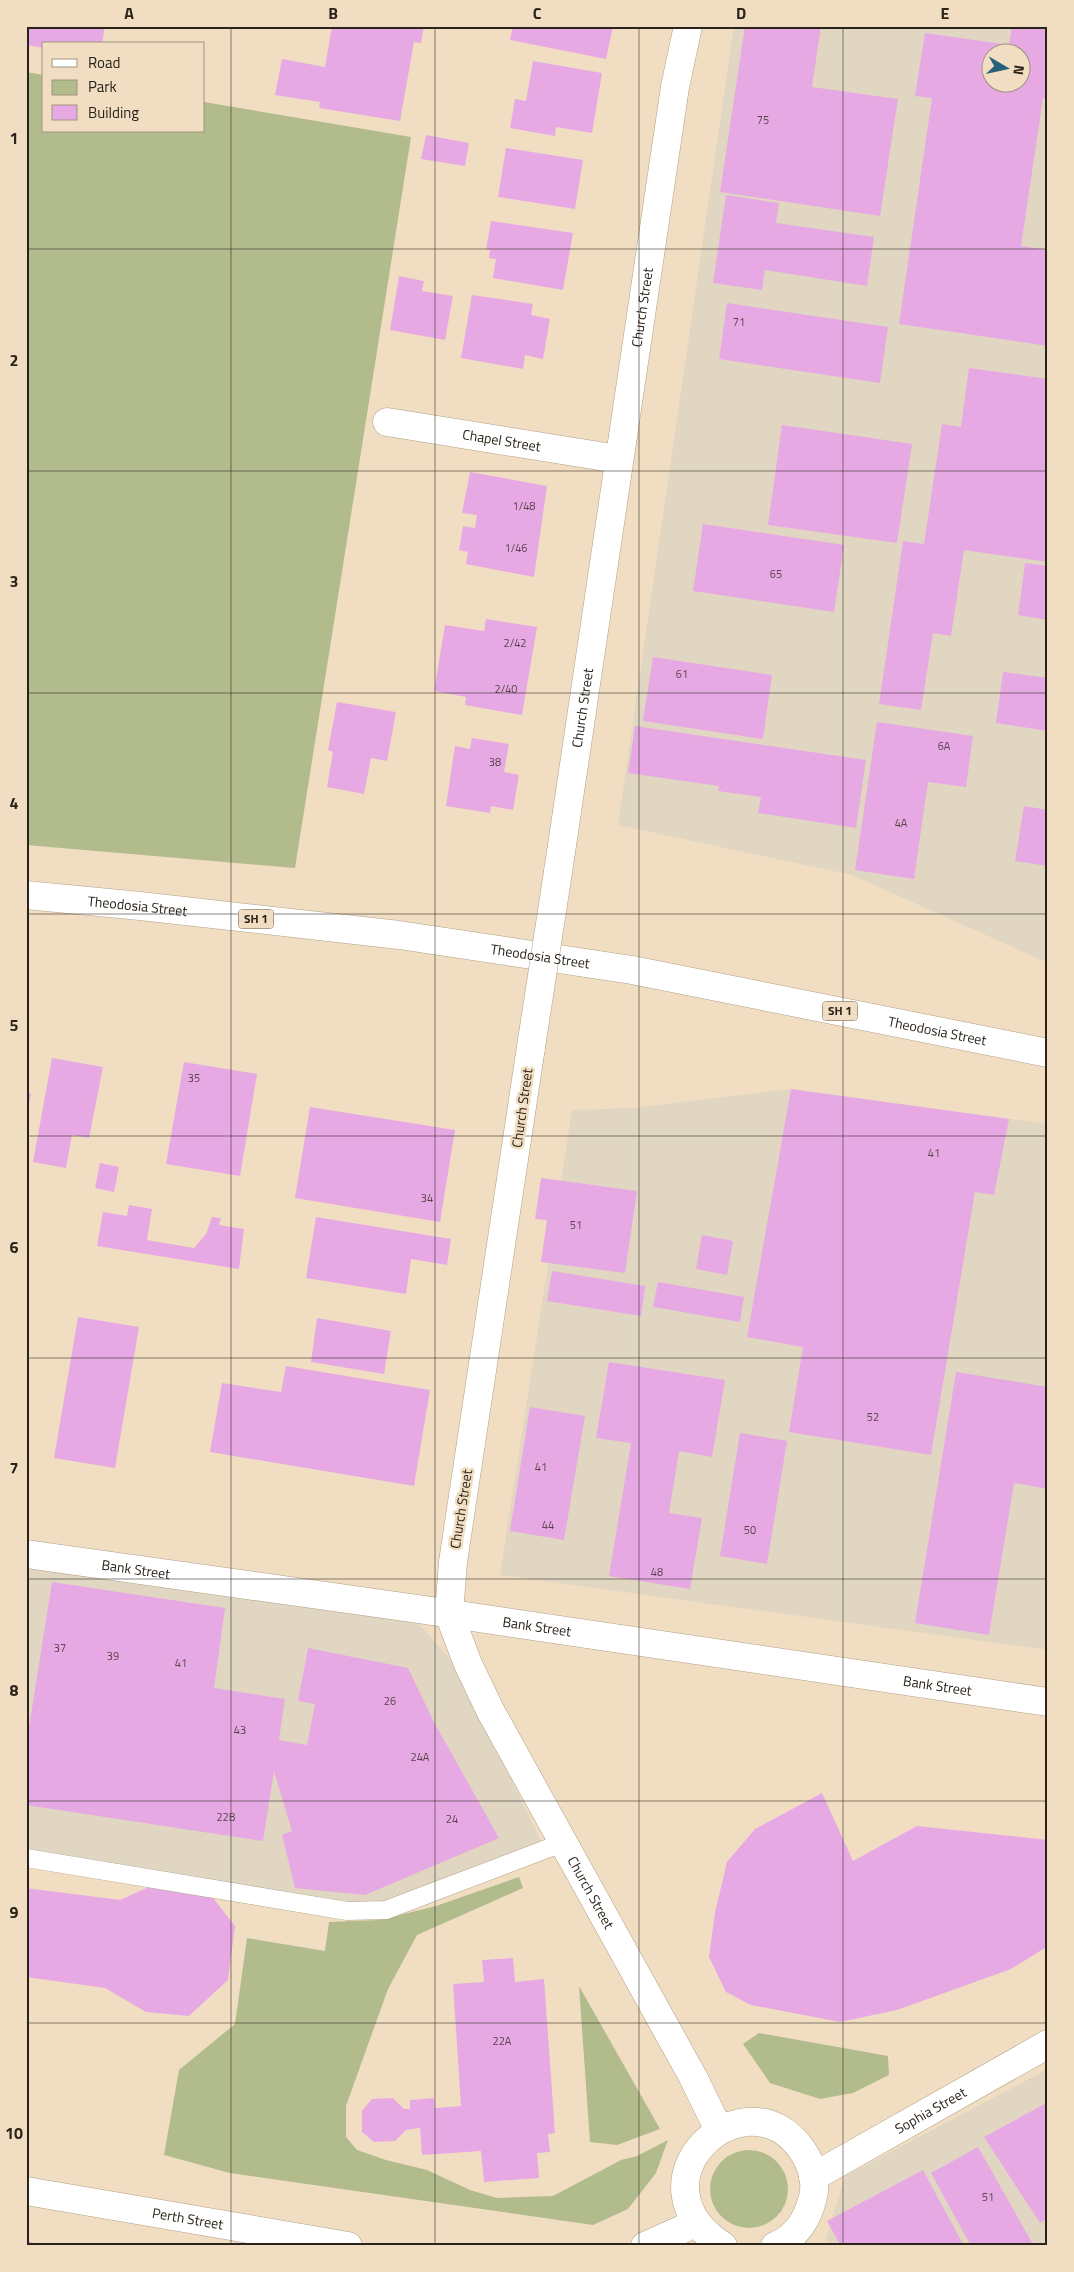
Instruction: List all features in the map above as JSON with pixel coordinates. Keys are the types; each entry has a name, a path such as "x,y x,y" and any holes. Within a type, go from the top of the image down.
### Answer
{"main road":[{"name":"Church Street","path":"688,26 675,86 618,459 558,872 453,1562 449,1614 468,1664 491,1712 693,2077 713,2118 722,2128"},
{"name":"Chapel Street","path":"387,422 618,459"},
{"name":"Theodosia Street","path":"26,895 140,906 399,936 622,969 1048,1052"},
{"name":"Bank Street","path":"26,1554 1048,1702"},
{"name":"Sophia Street","path":"813,2177 1048,2044"},
{"path":"723,2246 707,2236 695,2221 687,2201 685,2180 692,2158 704,2141 722,2128 740,2122 761,2123 780,2130 800,2147 808,2158 813,2177 814,2193 810,2208 803,2223 793,2235 778,2245"},
{"name":"Perth Street","path":"26,2191 348,2246"},
{"path":"645,2246 683,2230 695,2221"}],"lane":[{"path":"26,1858 347,1911 386,1910 562,1843"}],"shaded area":[{"path":"734,26 1048,26 1048,963 852,875 618,825"},
{"path":"791,1089 1048,1124 1048,1650 500,1575 572,1110 632,1108"},
{"path":"26,1566 411,1615 457,1667 543,1845 387,1903 348,1905 26,1863"},
{"path":"1048,2069 1048,2246 830,2246 826,2239 845,2176"}],"green space":[{"path":"26,72 42,75 42,132 205,132 205,102 411,137 295,868 26,845"},
{"path":"519,1877 523,1888 417,1935 388,1989 346,2106 346,2137 357,2150 386,2160 427,2170 470,2190 497,2198 553,2196 621,2160 637,2156 668,2140 656,2173 628,2209 593,2225 230,2173 164,2155 179,2070 235,2024 247,1938 325,1951 329,1922 380,1920 436,1906"},
{"path":"579,1986 660,2129 617,2145 590,2142"},
{"path":"759,2033 888,2056 889,2075 853,2093 820,2099 770,2083 743,2044"},
{"path":"741,2150 757,2150 771,2156 782,2167 788,2181 788,2197 782,2211 771,2222 757,2228 741,2228 727,2222 716,2211 710,2197 710,2181 716,2167 727,2156"}],"building":[{"path":"29,26 105,26 102,42 42,42 42,48 26,45"},
{"path":"332,26 424,26 421,43 414,42 400,121 319,108 320,102 275,95 282,59 325,67"},
{"path":"513,26 613,26 606,59 510,40"},
{"path":"745,26 821,26 812,87 898,99 880,216 720,192"},
{"path":"1012,26 1048,26 1048,99 1043,98 1021,246 1048,250 1048,346 899,324 932,98 915,96 925,33 988,42 982,42 982,92 1032,92 1032,42 1009,42"},
{"path":"533,61 602,73 592,133 556,127 555,136 510,128 515,99 526,101"},
{"path":"426,135 469,143 465,166 421,159"},
{"path":"506,148 583,160 575,209 498,197"},
{"path":"726,195 779,203 776,223 874,237 867,286 765,270 762,290 713,283"},
{"path":"491,221 573,233 563,290 493,278 496,259 489,258 490,250 486,249"},
{"path":"399,276 424,281 422,291 453,296 445,340 390,330"},
{"path":"472,295 533,304 531,315 550,319 543,359 525,355 523,369 461,358"},
{"path":"727,303 888,327 880,383 719,359"},
{"path":"969,368 1048,379 1048,562 964,550 951,636 933,633 921,710 879,704 903,541 924,544 942,424 961,427"},
{"path":"782,425 912,444 897,543 768,525"},
{"path":"470,472 547,486 534,577 466,564 468,552 459,550 463,526 475,528 477,515 462,513"},
{"path":"703,524 844,545 834,612 693,591"},
{"path":"1025,563 1048,566 1048,620 1018,615"},
{"path":"486,619 537,627 522,715 465,705 466,697 434,691 445,625 484,631"},
{"path":"653,657 772,675 763,739 643,721"},
{"path":"1003,672 1048,678 1048,731 996,723"},
{"path":"337,702 396,712 387,761 371,758 364,794 327,787 333,752 328,750"},
{"path":"877,722 973,736 966,787 928,782 914,879 855,870"},
{"path":"635,726 866,760 856,828 758,813 761,797 718,791 719,786 628,773"},
{"path":"472,738 509,744 504,772 519,775 513,810 491,806 490,813 446,806 455,746 470,749"},
{"path":"1024,806 1048,810 1048,866 1015,861"},
{"path":"52,1058 103,1067 89,1138 72,1135 66,1168 33,1162"},
{"path":"184,1062 257,1074 240,1176 166,1164"},
{"path":"791,1089 1009,1119 994,1195 975,1192 931,1455 789,1432 803,1347 747,1337"},
{"path":"26,1093 31,1093 27,1115 26,1115"},
{"path":"310,1107 455,1130 440,1222 295,1198"},
{"path":"100,1163 119,1167 114,1192 95,1188"},
{"path":"541,1178 637,1191 625,1273 541,1262 547,1220 535,1219"},
{"path":"129,1205 152,1209 147,1240 194,1248 206,1234 212,1217 221,1218 219,1225 244,1229 239,1269 97,1246 103,1212 127,1216"},
{"path":"316,1217 451,1239 447,1265 411,1259 406,1294 306,1278"},
{"path":"702,1235 733,1241 727,1275 696,1269"},
{"path":"552,1271 645,1286 641,1316 547,1301"},
{"path":"658,1282 744,1297 740,1322 653,1307"},
{"path":"78,1317 139,1327 115,1468 54,1458"},
{"path":"317,1318 391,1331 384,1374 311,1362"},
{"path":"609,1362 725,1380 712,1457 679,1451 669,1513 702,1518 690,1589 609,1576 631,1443 596,1438"},
{"path":"286,1366 430,1390 414,1486 210,1452 222,1383 281,1392"},
{"path":"956,1372 1048,1387 1048,1489 1014,1483 989,1635 915,1623"},
{"path":"530,1407 585,1416 564,1540 510,1531"},
{"path":"740,1433 787,1441 767,1564 720,1556"},
{"path":"52,1582 225,1608 214,1688 285,1699 279,1740 307,1745 315,1704 298,1701 308,1648 408,1668 434,1722 499,1838 365,1895 295,1888 282,1835 292,1831 274,1771 263,1841 26,1805 26,1746"},
{"path":"822,1793 853,1861 917,1826 1048,1840 1048,1946 1011,1969 897,2010 840,2022 751,2005 726,1992 709,1957 715,1912 727,1862 755,1829"},
{"path":"158,1883 206,1889 235,1926 228,1980 189,2016 146,2012 105,1988 26,1977 26,1888 120,1900"},
{"path":"513,1958 515,1982 544,1979 555,2133 548,2134 550,2152 537,2153 539,2178 484,2182 481,2151 422,2155 420,2128 406,2130 395,2141 374,2142 362,2132 362,2111 372,2099 393,2098 404,2109 410,2109 410,2100 434,2098 435,2108 461,2106 453,1984 484,1982 482,1960"},
{"path":"1048,2102 1048,2218 1040,2223 984,2137"},
{"path":"978,2147 1034,2246 971,2246 931,2173"},
{"path":"923,2170 964,2246 841,2246 827,2221"},
{"path":"26,2241 42,2245 42,2246 26,2246"}]}
